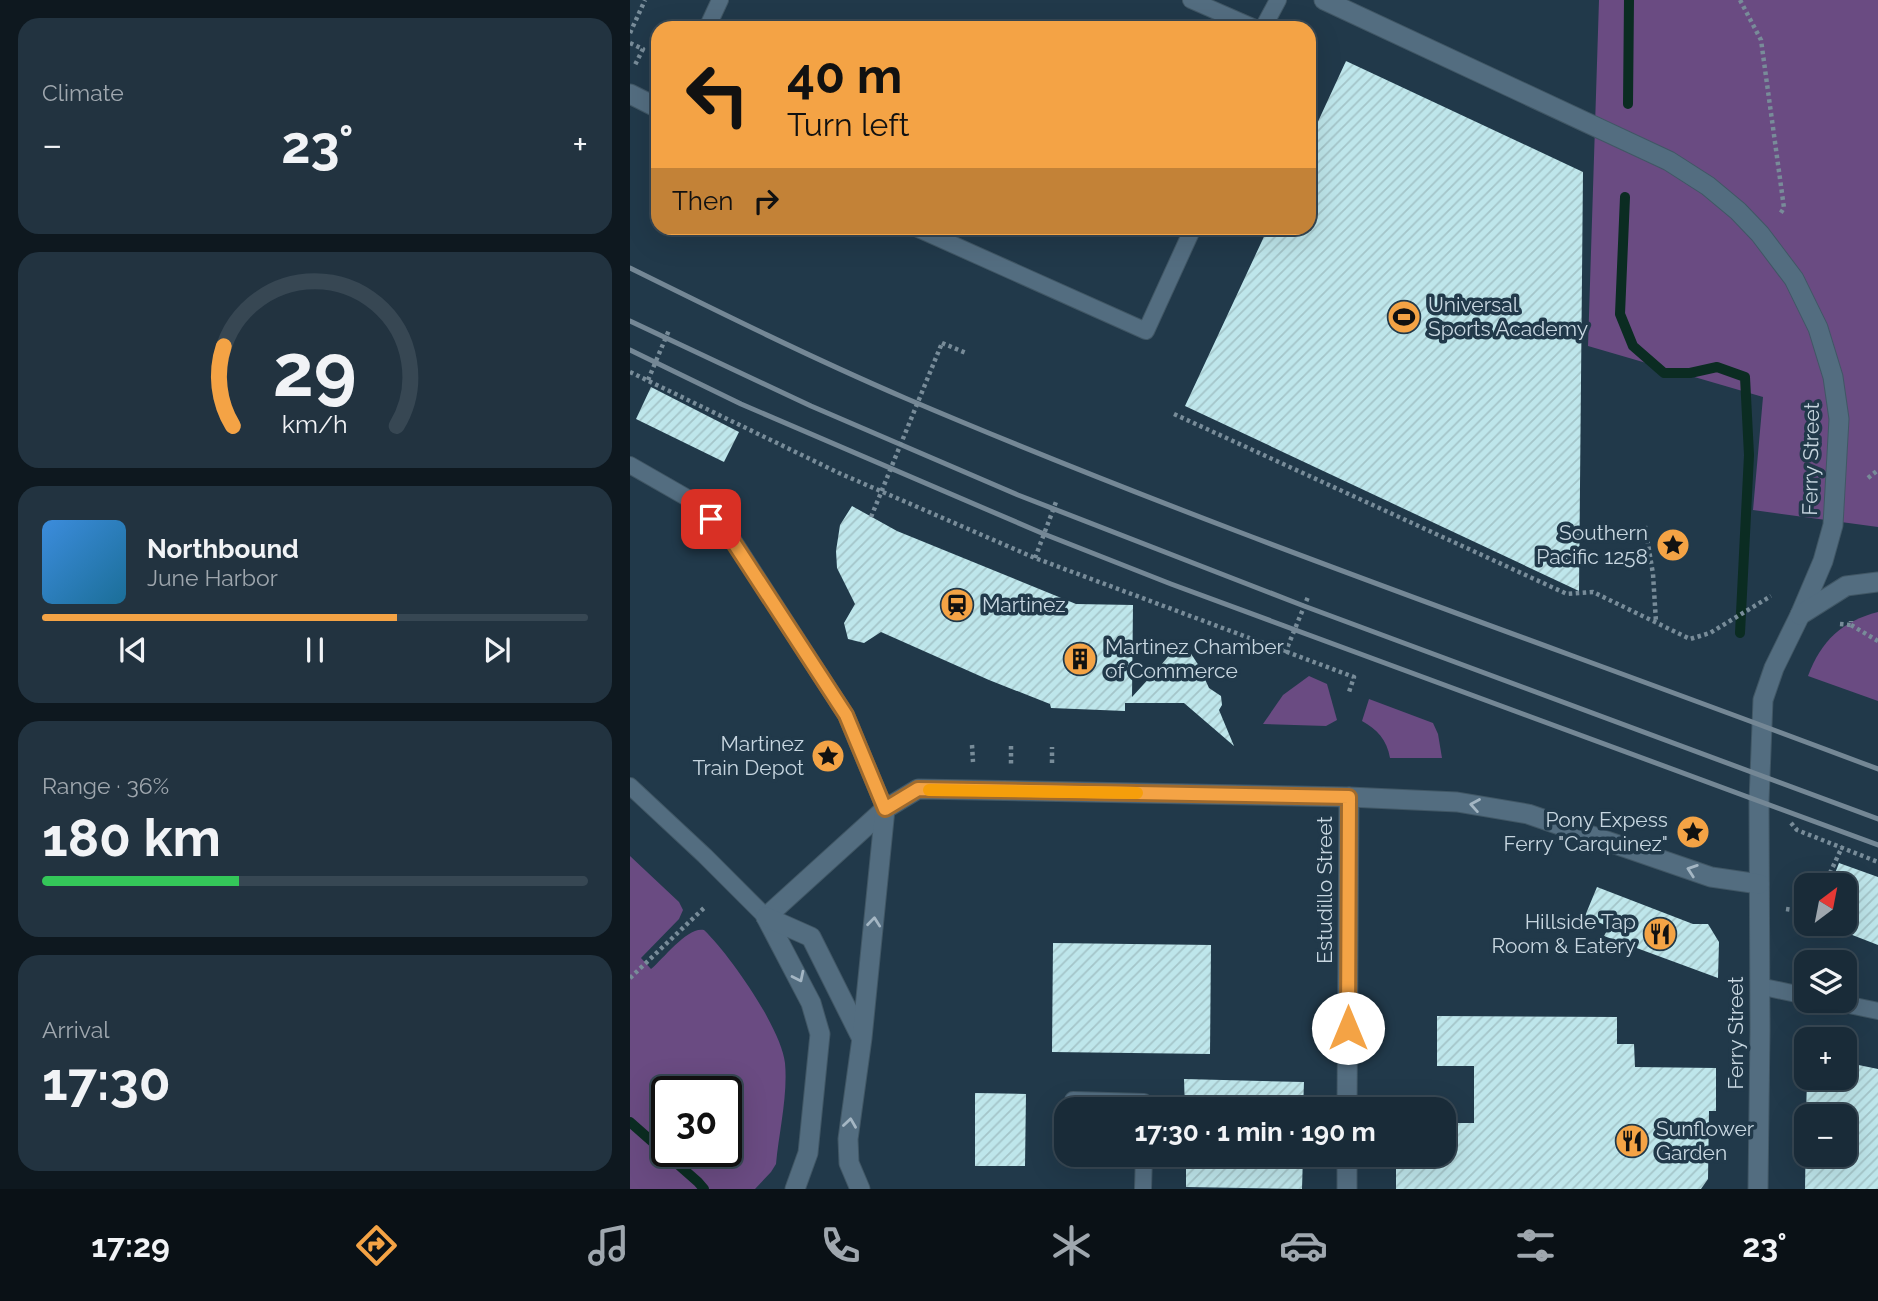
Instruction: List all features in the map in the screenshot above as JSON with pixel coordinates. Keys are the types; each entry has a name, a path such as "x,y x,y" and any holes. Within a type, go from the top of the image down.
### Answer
{"street":[{"name":"Ferry Street","path":"1324,0 1670,161 1708,186 1760,234 1794,279 1818,328 1833,377 1839,419 1833,525 1823,561 1774,668 1763,700 1759,788 1758,1189"},
{"path":"630,94 651,104"},
{"path":"1800,615 1846,586 1878,582"},
{"path":"766,917 885,809 918,789 1349,797 1457,802 1528,814 1711,877 1759,884"},
{"name":"Estudillo Street","path":"1347,1097 1349,797"},
{"path":"860,1189 849,1163 848,1139 862,1038 885,809"},
{"path":"766,917 811,937 862,1038"},
{"path":"766,917 811,1003 820,1034 808,1153 795,1189"},
{"path":"1347,1167 1347,1189"}],"lane":[{"path":"710,21 720,0"},
{"path":"1191,0 1239,21"},
{"path":"1267,21 1278,0"},
{"path":"932,235 1146,331 1190,235"},
{"path":"630,465 691,500 730,537 846,715 885,809"},
{"path":"630,786 766,917"},
{"path":"1759,986 1794,993"},
{"path":"1857,1007 1878,1011"},
{"path":"1143,1189 1144,1167"}],"path":[{"path":"630,33 645,0"},
{"path":"1740,0 1761,40 1784,208 1779,215"},
{"path":"630,43 643,49 634,66"},
{"path":"648,380 669,330"},
{"path":"871,517 942,343 965,353"},
{"path":"630,372 839,473 1035,558 1354,677 1349,692"},
{"path":"1174,414 1567,594 1593,592 1690,639 1710,634 1771,596"},
{"path":"1868,478 1878,470"},
{"path":"1035,558 1056,502"},
{"path":"1646,526 1656,623"},
{"path":"1285,653 1308,597"},
{"path":"1831,631 1838,624 1851,623 1878,641"},
{"path":"1791,823 1797,830 1878,862"},
{"path":"1832,873 1842,847"},
{"path":"630,978 704,908"},
{"path":"1780,908 1794,910"}],"shaded area":[{"path":"1599,0 1878,0 1878,527 1753,510 1763,397 1588,346"},
{"path":"1878,612 1878,701 1808,676 1819,652 1834,634 1854,621"},
{"path":"1309,676 1327,684 1337,720 1326,726 1263,724 1283,695"},
{"path":"1369,699 1433,723 1438,734 1442,758 1390,758 1380,736 1362,721"},
{"path":"630,856 679,902 683,910 679,919 641,958 651,969 684,938 698,930 704,930 727,956 753,993 781,1048 786,1075 776,1164 755,1189 630,1189"}],"building":[{"name":"Universal Sports Academy","path":"1346,61 1583,172 1579,591 1185,406 1265,235 1316,235 1316,126"},
{"path":"651,387 739,432 724,462 636,419"},
{"path":"852,506 897,531 1076,604 1133,605 1132,697 1152,675 1143,666 1156,671 1182,640 1209,688 1221,696 1222,705 1219,710 1234,746 1184,703 1125,703 1125,711 1051,708 1050,704 881,632 864,643 848,639 844,623 855,604 837,568 836,551 840,525"},
{"path":"1839,863 1878,877 1878,945 1855,936 1857,936 1857,873 1835,873"},
{"name":"Hillside Tap Room & Eatery","path":"1597,887 1693,924 1708,924 1719,942 1718,978 1604,936 1609,927 1585,916"},
{"path":"1053,943 1211,945 1210,1054 1052,1052"},
{"path":"1437,1016 1617,1017 1617,1044 1634,1044 1635,1067 1716,1068 1716,1111 1709,1111 1708,1179 1701,1189 1396,1189 1396,1167 1456,1167 1456,1123 1474,1123 1474,1066 1437,1066"},
{"path":"1857,1065 1878,1069 1878,1189 1805,1189 1805,1167 1857,1167 1857,1104 1806,1104 1807,1090 1857,1090"},
{"path":"1184,1079 1304,1082 1303,1097 1185,1097"},
{"path":"975,1093 1026,1094 1025,1166 975,1166"},
{"path":"1186,1167 1303,1167 1302,1189 1186,1187"}],"waterway":[{"path":"1628,104 1629,0"},
{"path":"1625,197 1620,314 1633,346 1664,373 1690,373 1717,367 1745,377 1749,455 1740,633"},
{"path":"630,1122 704,1189"}],"railway":[{"path":"630,268 836,367 1025,448 1267,543 1878,769"},
{"path":"630,321 811,406 1018,495 1304,606 1878,819"},
{"path":"630,350 741,404 1044,534 1171,584 1878,845"}],"slow traffic":[{"path":"929,790 1137,793"}],"place":[{"name":"Universal Sports Academy","path":"1404,317"},
{"name":"Southern Pacific 1258","path":"1673,545"},
{"name":"Martinez","path":"957,605"},
{"name":"Martinez Chamber of Commerce","path":"1080,659"},
{"name":"Martinez Train Depot","path":"828,756"},
{"name":"Pony Expess Ferry \"Carquinez\"","path":"1693,832"},
{"name":"Hillside Tap Room & Eatery","path":"1660,934"},
{"name":"Sunflower Garden","path":"1632,1141"}],"route":[{"path":"711,519 730,537 846,715 885,809 918,789 1349,797 1348,1028"}]}
